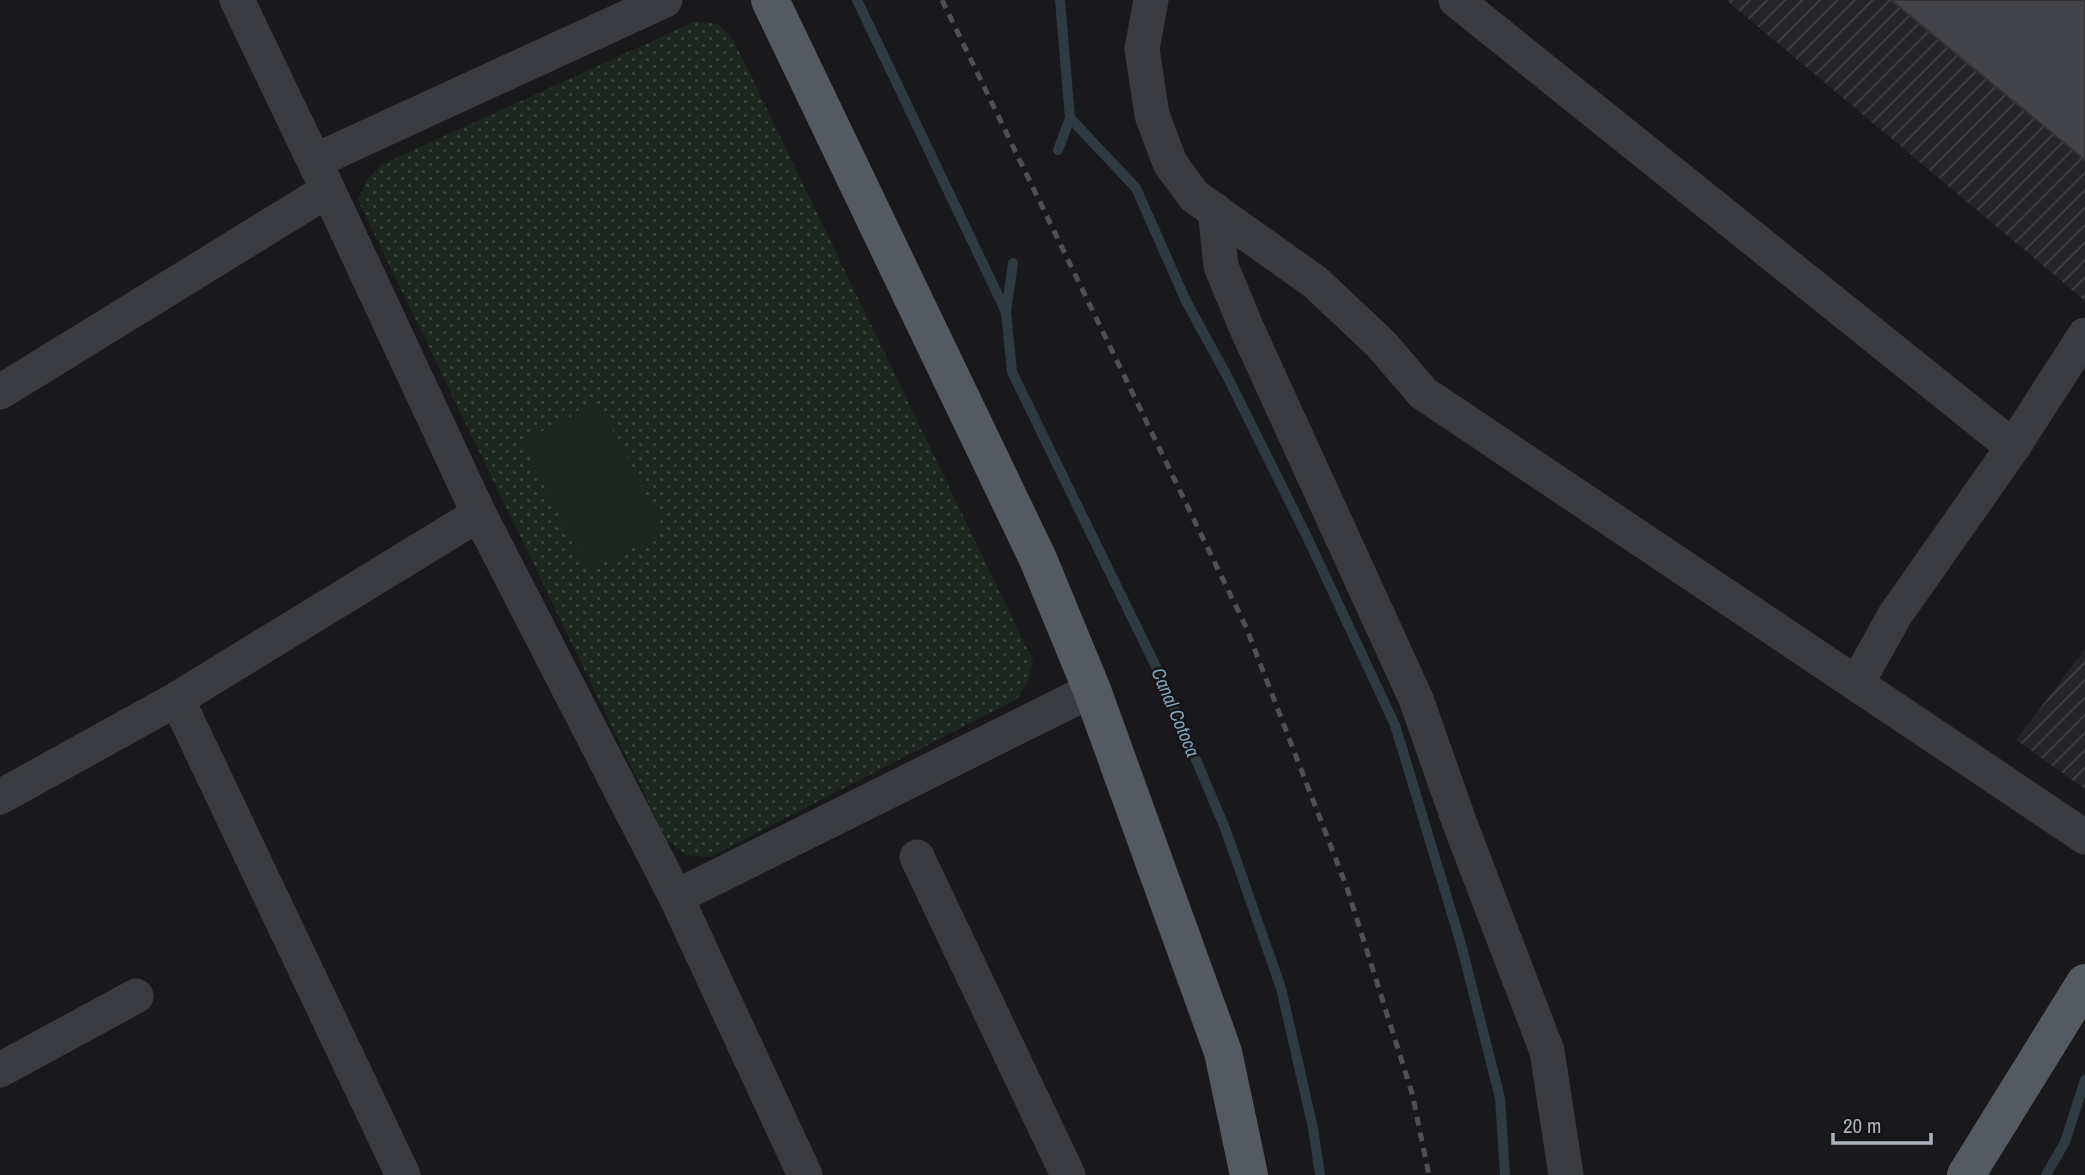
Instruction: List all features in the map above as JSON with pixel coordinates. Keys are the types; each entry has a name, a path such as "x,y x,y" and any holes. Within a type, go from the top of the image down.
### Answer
{"main road":[{"path":"770,0 1038,559 1092,690 1223,1052 1249,1175"},
{"path":"1966,1175 2085,983"}],"street":[{"path":"237,0 479,514 676,897 806,1175"},
{"path":"0,392 322,176 665,0"},
{"path":"1151,0 1142,49 1152,115 1170,163 1194,195 1315,282 1381,344 1423,393 2085,836"},
{"path":"1456,0 2012,447"},
{"path":"1215,210 1221,266 1275,392 1416,699 1460,824 1547,1051 1566,1175"},
{"path":"1857,683 1895,615 2012,447 2085,335"},
{"path":"0,797 177,699 479,514"},
{"path":"676,897 1092,690"},
{"path":"177,699 403,1175"},
{"path":"917,857 1068,1175"},
{"path":"0,1070 136,996"}],"shaded area":[{"path":"1726,0 2085,0 2085,301"},
{"path":"696,21 718,24 734,41 1033,661 1028,681 1017,699 710,857 686,855 666,839 358,200 367,180 381,165"},
{"path":"599,403 665,532 587,571 522,441"},
{"path":"2085,649 2085,789 2016,740"}],"building":[{"path":"1891,0 2085,0 2085,160"}],"waterway":[{"path":"857,0 1006,312"},
{"name":"Canal Cotoca","path":"1058,150 1070,118 1060,0"},
{"path":"1070,118 1136,188 1186,301 1227,376 1308,539 1395,725 1461,944 1500,1098 1505,1175"},
{"name":"Canal Cotoca","path":"1013,263 1006,312 1012,372 1160,675 1225,828 1281,988 1313,1128 1320,1175"},
{"path":"2046,1175 2065,1142 2085,1080"}],"railway":[{"path":"942,0 1246,627 1347,888 1412,1093 1429,1175"}]}
